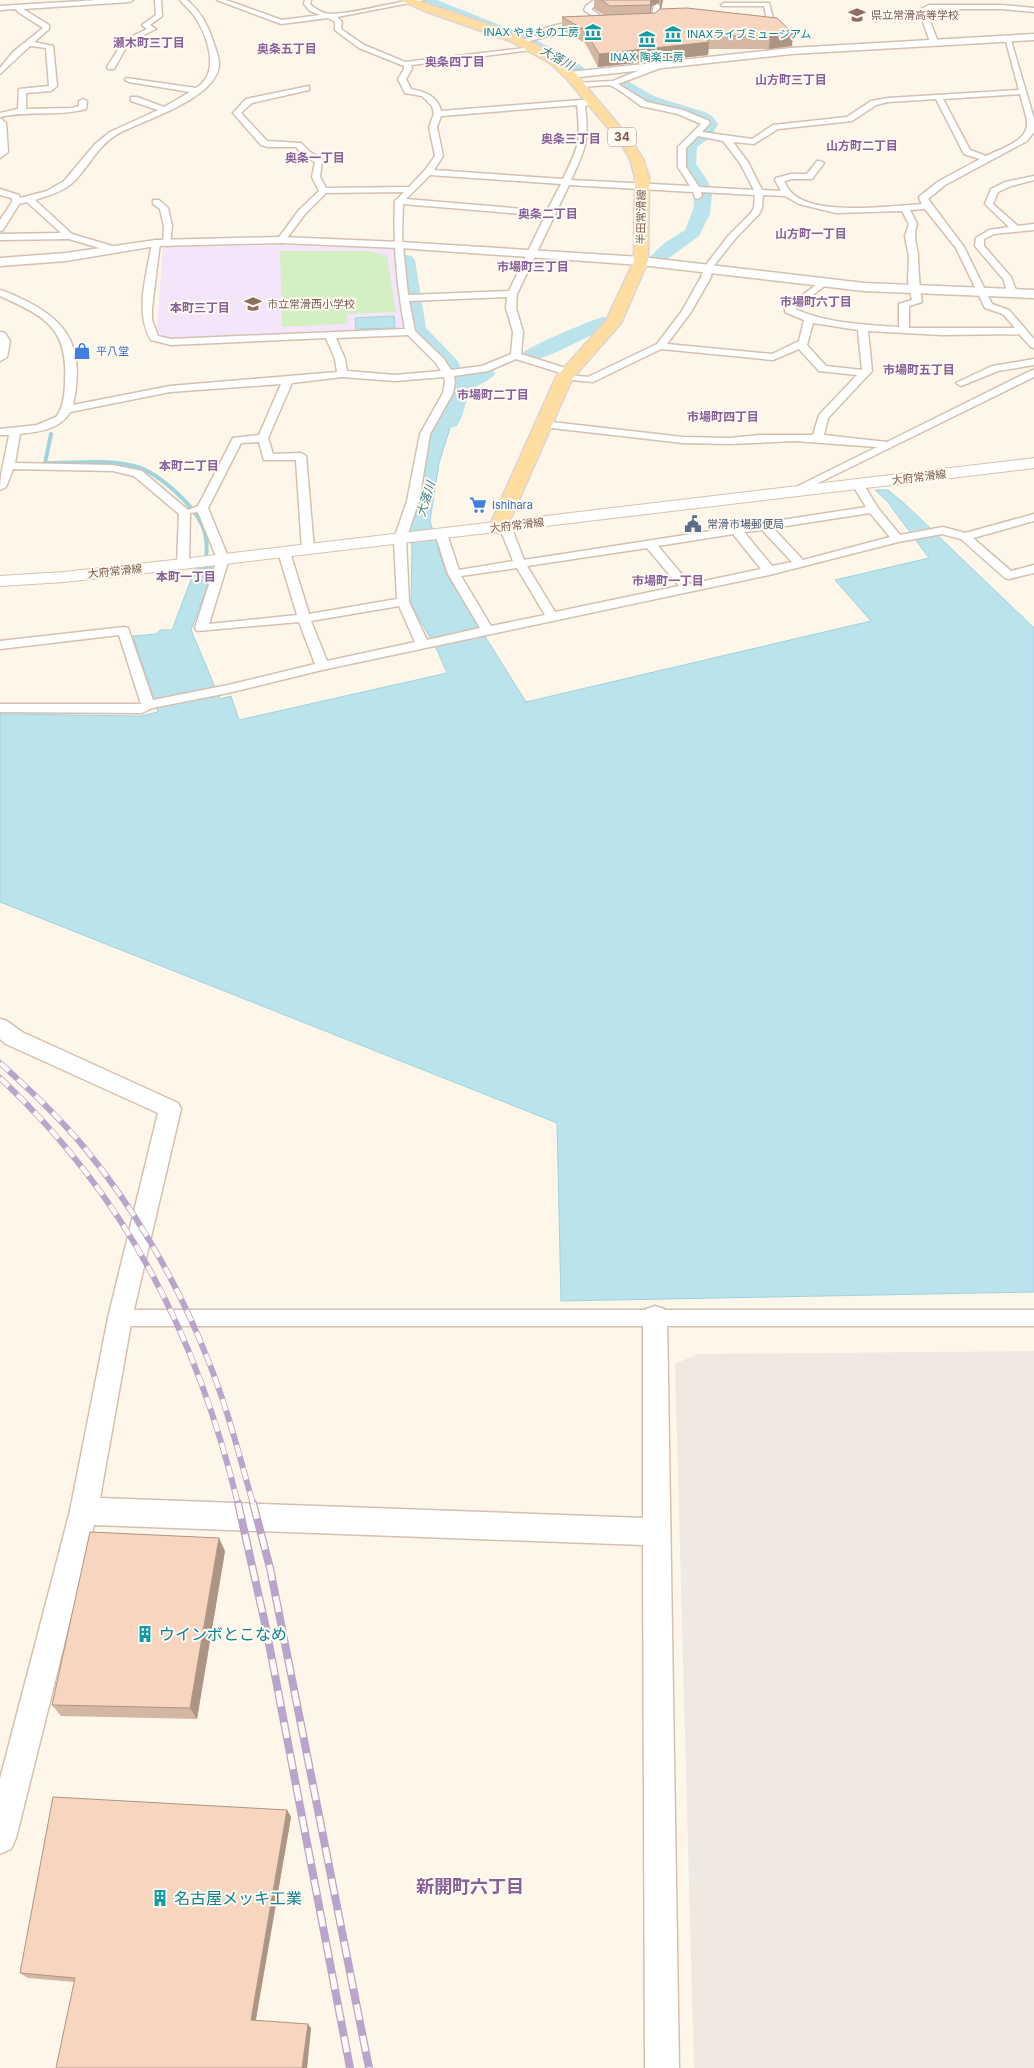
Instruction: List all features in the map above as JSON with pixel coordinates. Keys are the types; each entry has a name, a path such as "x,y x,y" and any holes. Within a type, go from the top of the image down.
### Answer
{"main road":[{"name":"半田常滑線","path":"414,1 527,42 574,80 631,148 640,164 640,261 613,322 566,374 543,424 502,526"},
{"name":"大府常滑線","path":"0,581 64,577 219,560 1033,464"}],"street":[{"path":"12,16 25,0"},
{"path":"0,8 19,9 130,0"},
{"path":"110,67 126,41 153,29 145,25 159,16 158,0"},
{"path":"0,228 16,202 50,193 67,183 98,146 113,134 165,110 198,90 210,78 215,62 206,29 196,11 183,0"},
{"path":"220,0 281,22 330,16 414,1"},
{"path":"308,0 307,4 312,10 330,16 339,22 338,30 353,42 407,66 408,69 402,79 408,91 424,94 436,105 438,114 433,127 439,156 428,172 408,189 399,201 400,245 410,332 454,373"},
{"path":"402,64 527,42 546,35 544,30 564,25 611,24 587,10 588,7 600,0"},
{"path":"723,6 766,4 771,22 745,20"},
{"path":"634,23 654,22 657,6"},
{"path":"934,42 922,10 929,7 1002,7 1033,12"},
{"path":"0,72 47,28 46,25 19,9"},
{"path":"574,80 660,65 791,51 1034,37"},
{"path":"1008,38 1032,122 1030,132 1024,139 931,191 923,198 927,206 960,247 988,306 1006,312 1034,345"},
{"path":"22,110 22,90 51,89 53,86 49,46 28,44"},
{"path":"574,80 610,83 632,78 660,65"},
{"path":"129,80 198,90"},
{"path":"610,83 622,88 644,104 680,112 706,123 682,146 682,167 700,192"},
{"path":"306,88 249,101 236,113 268,145 298,145 307,154 317,158 319,161 315,179 324,191"},
{"path":"697,133 754,142 776,128 849,119 874,103 938,96 1023,92"},
{"path":"938,96 967,152 987,159"},
{"path":"134,99 165,110"},
{"path":"0,115 22,110 47,112 78,109 83,107 83,101"},
{"path":"438,114 590,101"},
{"path":"516,356 518,332 511,308 512,294 549,214 582,150 584,134 581,104 590,101"},
{"path":"0,120 2,123 4,152 0,156"},
{"path":"68,409 170,389 342,374 395,378 454,373 484,369 516,356 588,380 660,346 686,312 706,277 708,268 732,237 755,214 758,208 759,192 744,162 726,139"},
{"path":"787,194 779,180 791,176 809,177 820,163"},
{"path":"428,172 641,186 700,192 787,194 807,204 829,210 868,210 927,206"},
{"path":"1016,229 989,204 994,191 1008,184 1034,178"},
{"path":"281,240 302,212 324,191 408,189"},
{"path":"0,192 16,197 16,202"},
{"path":"29,200 69,236"},
{"path":"399,201 549,214"},
{"path":"156,202 164,208 168,226 161,243 146,308 147,320 154,338 171,342 410,332"},
{"path":"904,208 913,224 909,236 914,257 916,302 904,304 904,329"},
{"path":"1012,293 1008,279 979,246 980,238 992,232 1034,227"},
{"path":"0,237 69,236 116,250"},
{"path":"0,262 66,257 161,243 281,240 531,253 640,261 824,282 914,289 1034,294"},
{"path":"960,247 979,246"},
{"path":"824,282 788,310 803,315 809,320 837,325 972,333 1022,331"},
{"path":"0,293 41,314 63,334 69,344 71,372 68,409 61,418 53,423 15,432 0,432"},
{"path":"405,298 512,294"},
{"path":"660,346 773,357 804,343 809,320"},
{"path":"818,438 823,417 865,373 863,327"},
{"path":"0,336 4,341 0,357"},
{"path":"330,336 342,366 342,374"},
{"path":"801,345 823,369 865,373"},
{"path":"960,383 996,368 1034,362"},
{"path":"422,645 403,602 404,538 426,434 448,393 454,373"},
{"path":"794,492 1034,373"},
{"path":"288,380 263,438 268,458 301,456 308,549"},
{"path":"543,424 684,440 730,441 763,438 818,438 886,445"},
{"path":"0,487 9,466 15,432"},
{"path":"185,513 201,508 237,440 263,438"},
{"path":"9,466 113,468 138,473 185,513 190,563"},
{"path":"858,484 873,509 897,539"},
{"path":"201,508 219,560 201,628 304,618 403,602"},
{"path":"454,574 519,562 766,527 873,509"},
{"path":"965,537 1034,517"},
{"path":"502,526 519,562 552,617"},
{"path":"766,527 800,564"},
{"path":"0,708 142,709 148,705 228,689 322,666 769,571 897,539 943,530 965,537 1008,575 1034,569"},
{"path":"737,531 769,571"},
{"path":"437,535 454,574 488,631"},
{"path":"650,544 687,588"},
{"path":"284,552 304,618 322,666"},
{"path":"0,645 124,631 148,705"},
{"path":"0,1027 14,1038 170,1109 120,1318 84,1511 0,1838"},
{"path":"656,1317 662,2068"},
{"path":"120,1318 1034,1318"},
{"path":"84,1511 658,1532"}],"shaded area":[{"path":"280,245 395,249 405,330 174,340 163,337 157,330 163,247"},
{"path":"1034,1351 1034,2068 694,2068 675,1364 698,1354"}],"green space":[{"path":"280,251 370,251 387,256 396,312 347,314 348,324 282,327"}],"water":[{"path":"394,316 395,328 356,329 355,318"},
{"path":"455,377 462,384 469,382 462,390 439,463 430,521 446,574 526,702 871,621 835,580 929,558 887,501 875,490 888,490 906,505 1034,628 1034,1292 561,1301 557,1123 0,902 0,714 141,716 158,712 133,636 157,634 160,630 172,630 195,569 215,567 191,630 220,699 231,696 239,720 447,673 437,650 411,604 412,547 409,530 430,434 453,388"}],"building":[{"path":"601,0 651,0 650,5 610,6"},
{"path":"687,8 777,18 793,33 770,36 703,36 709,42 599,54 585,30 562,17 655,13 660,9"},
{"name":"ウインボとこなめ","path":"90,1532 219,1538 190,1708 52,1705"},
{"name":"名古屋メッキ工業","path":"53,1797 287,1810 251,2020 308,2024 302,2068 56,2068 75,1978 20,1973"}],"waterway":[{"name":"大落川","path":"423,0 523,39 581,71"},
{"name":"大落川","path":"616,84 627,87 651,100 707,119 710,124 706,133"},
{"name":"大落川","path":"659,257 693,232 701,214 704,200 702,187 688,165 689,145 701,137"},
{"path":"406,260 417,329 450,364 460,389"},
{"name":"大落川","path":"529,356 603,323"},
{"name":"大落川","path":"450,422 460,392 469,382 485,374"},
{"path":"51,434 45,463 101,462 134,466 154,475 175,491 193,511 204,530 207,549 205,568"}],"railway":[{"path":"0,1063 43,1103 83,1146 120,1194 153,1246 182,1300 213,1373 232,1429 253,1504"},
{"path":"0,1078 45,1124 85,1171 120,1221 151,1273 178,1327 201,1383 221,1442 238,1504"},
{"path":"238,1503 266,1628 350,2068"},
{"path":"253,1503 270,1568 369,2068"}],"place":[{"name":"県立常滑高等学校","path":"857,15"},
{"name":"INAX やきもの工房","path":"593,32"},
{"name":"INAXライブミュージアム","path":"673,34"},
{"name":"INAX 陶楽工房","path":"647,39"},
{"name":"市立常滑西小学校","path":"253,304"},
{"name":"平八堂","path":"82,351"},
{"name":"Ishihara","path":"478,505"},
{"name":"常滑市場郵便局","path":"693,524"},
{"name":"ウインボとこなめ","path":"145,1634"},
{"name":"名古屋メッキ工業","path":"160,1898"}],"district":[{"name":"瀬木町三丁目","path":"149,43"},
{"name":"奥条五丁目","path":"287,49"},
{"name":"奥条四丁目","path":"455,62"},
{"name":"山方町三丁目","path":"791,80"},
{"name":"奥条三丁目","path":"571,139"},
{"name":"山方町二丁目","path":"862,146"},
{"name":"奥条一丁目","path":"315,158"},
{"name":"奥条二丁目","path":"548,214"},
{"name":"山方町一丁目","path":"811,234"},
{"name":"市場町三丁目","path":"533,267"},
{"name":"市場町六丁目","path":"816,302"},
{"name":"本町三丁目","path":"200,308"},
{"name":"市場町五丁目","path":"919,370"},
{"name":"市場町二丁目","path":"493,395"},
{"name":"市場町四丁目","path":"723,417"},
{"name":"本町二丁目","path":"189,466"},
{"name":"本町一丁目","path":"186,577"},
{"name":"市場町一丁目","path":"668,581"},
{"name":"新開町六丁目","path":"470,1887"}]}
